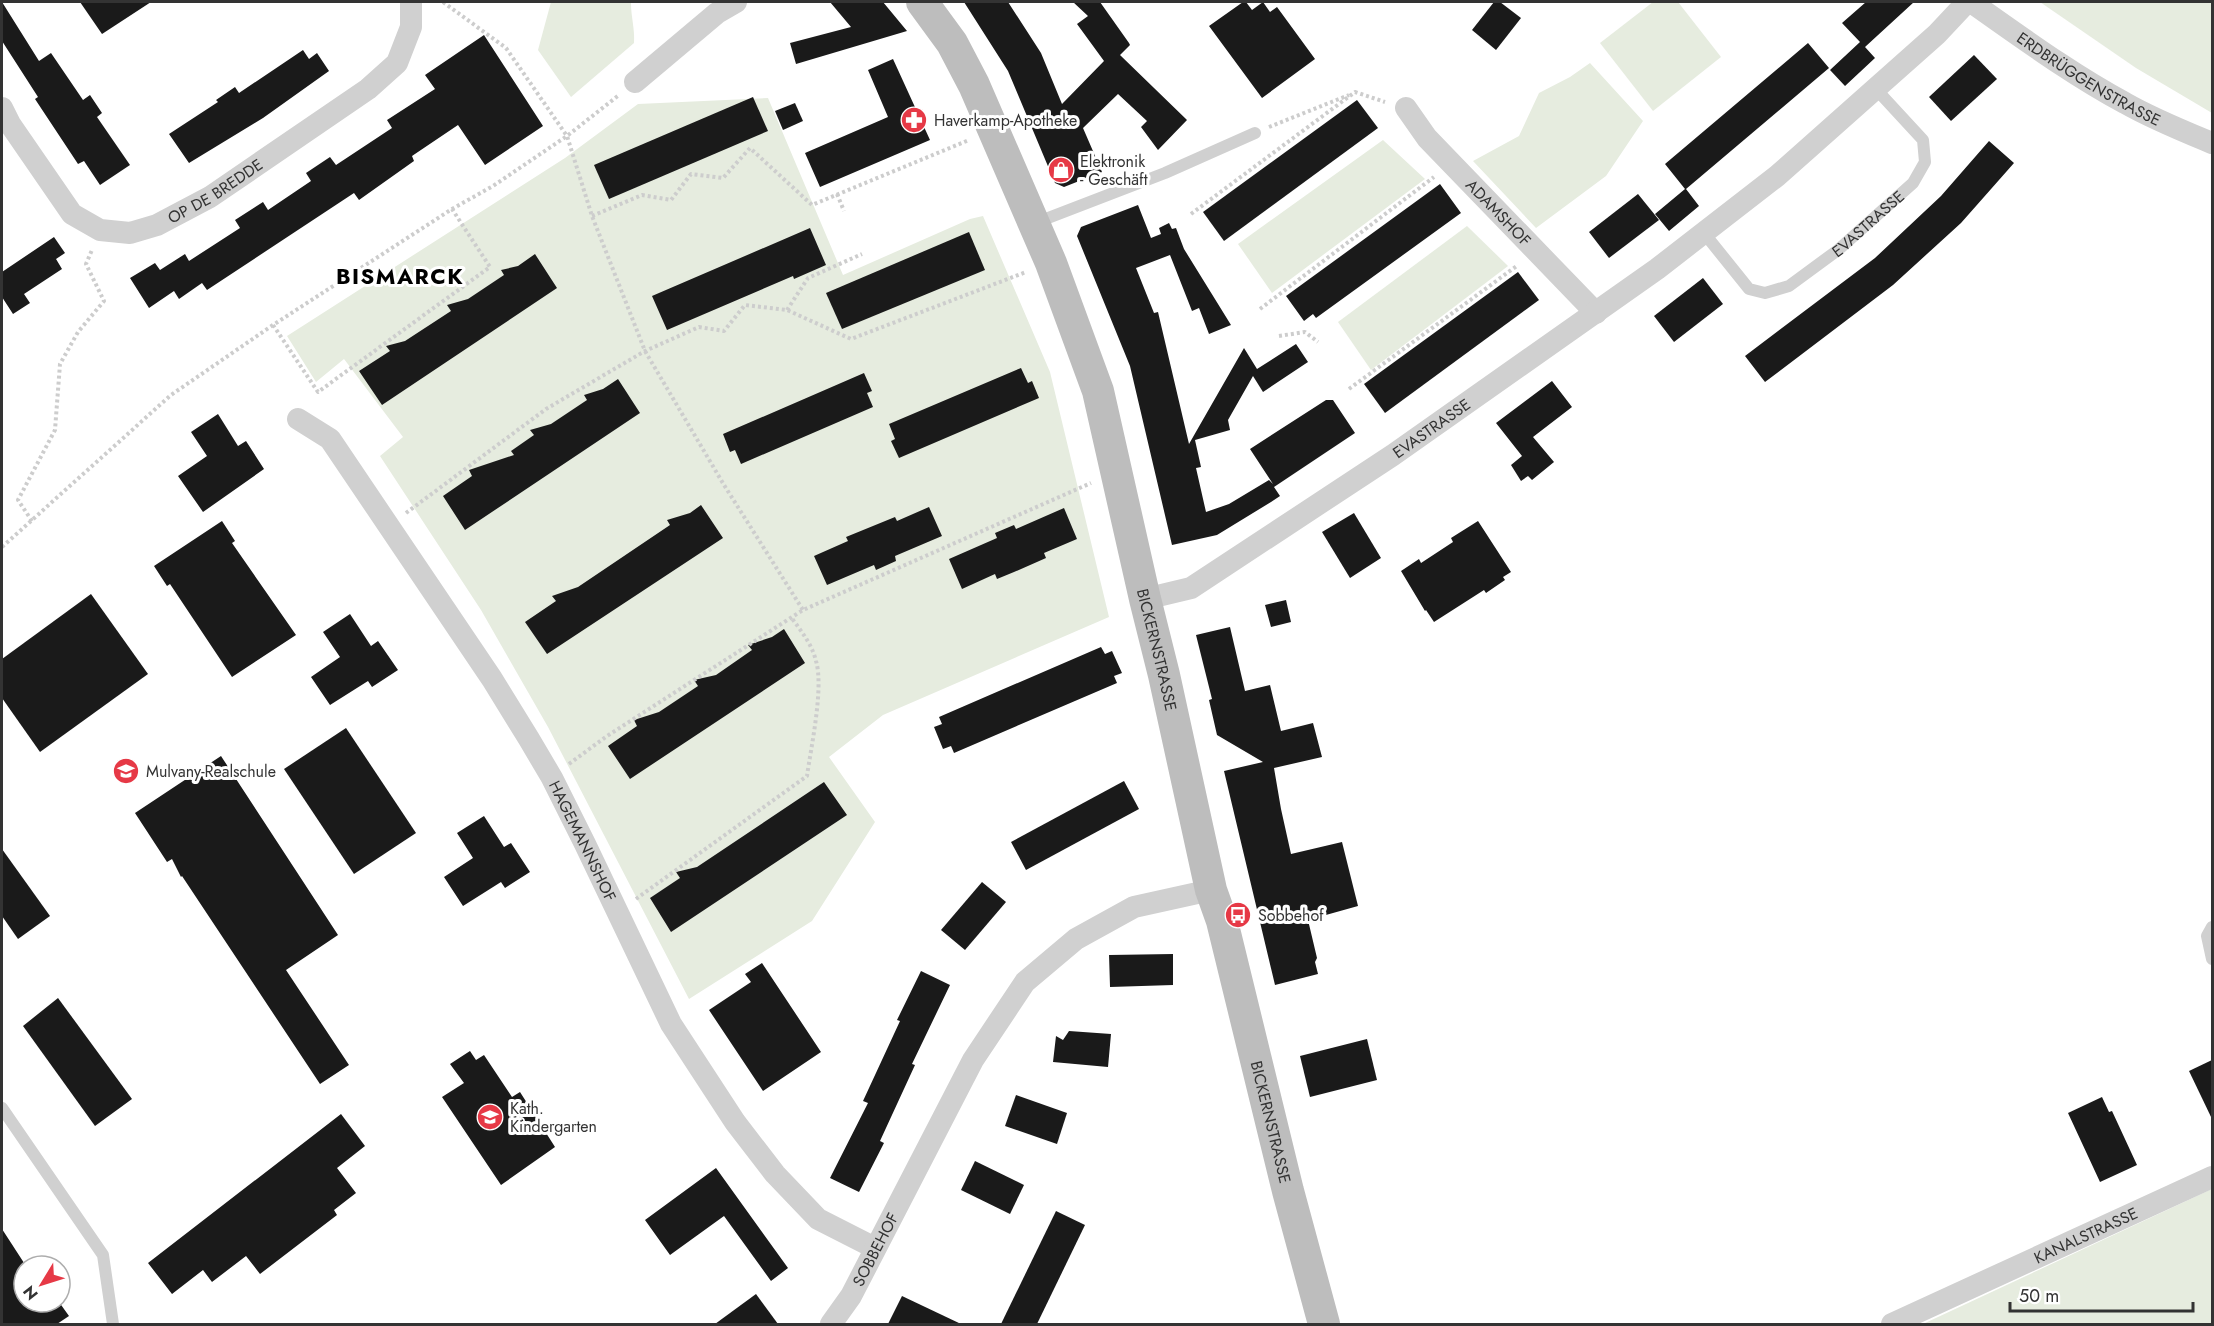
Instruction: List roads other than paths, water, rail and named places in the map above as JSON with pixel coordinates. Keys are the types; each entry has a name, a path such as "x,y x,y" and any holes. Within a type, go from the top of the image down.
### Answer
{"street":[{"name":"OP DE BREDDE","path":"4,120 72,214 100,230 129,233 157,225 200,203 368,89 397,63 411,27 411,2"},
{"path":"635,82 717,13 736,2"},
{"name":"BICKERNSTRASSE","path":"922,2 952,43 974,85 1035,223 1098,391 1211,890 1222,921 1288,1191 1324,1324"},
{"name":"EVASTRASSE","path":"1145,599 1191,588 1387,459 1596,313 1777,176 1937,34 1969,2"},
{"name":"ERDBRÜGGENSTRASSE","path":"1969,2 2043,53 2124,103 2168,125 2212,143"},
{"name":"ADAMSHOF","path":"1406,108 1427,138 1596,313"},
{"name":"HAGEMANNSHOF","path":"298,419 330,439 492,679 552,778 671,1024 735,1122 775,1174 818,1219 875,1248"},
{"name":"SOBBEHOF","path":"831,1324 851,1296 973,1060 1025,982 1076,939 1134,907 1211,890"},
{"name":"KANALSTRASSE","path":"1892,1324 2212,1177"}],"lane":[{"name":"EVASTRASSE","path":"1704,233 1749,289 1765,292 1790,286 1838,250 1913,183 1925,162 1923,140 1875,88"},
{"path":"1035,223 1165,173 1255,133"},
{"path":"2212,927 2207,936 2212,959"},
{"path":"2,1108 103,1255 113,1324"}],"place":[{"name":"Haverkamp-Apotheke","path":"914,120"},
{"name":"Elektronik - Geschäft","path":"1061,170"},
{"name":"Mulvany-Realschule","path":"126,771"},
{"name":"Sobbehof","path":"1238,915"},
{"name":"Kath. Kindergarten","path":"490,1117"}],"district":[{"name":"BISMARCK","path":"400,276"}]}
